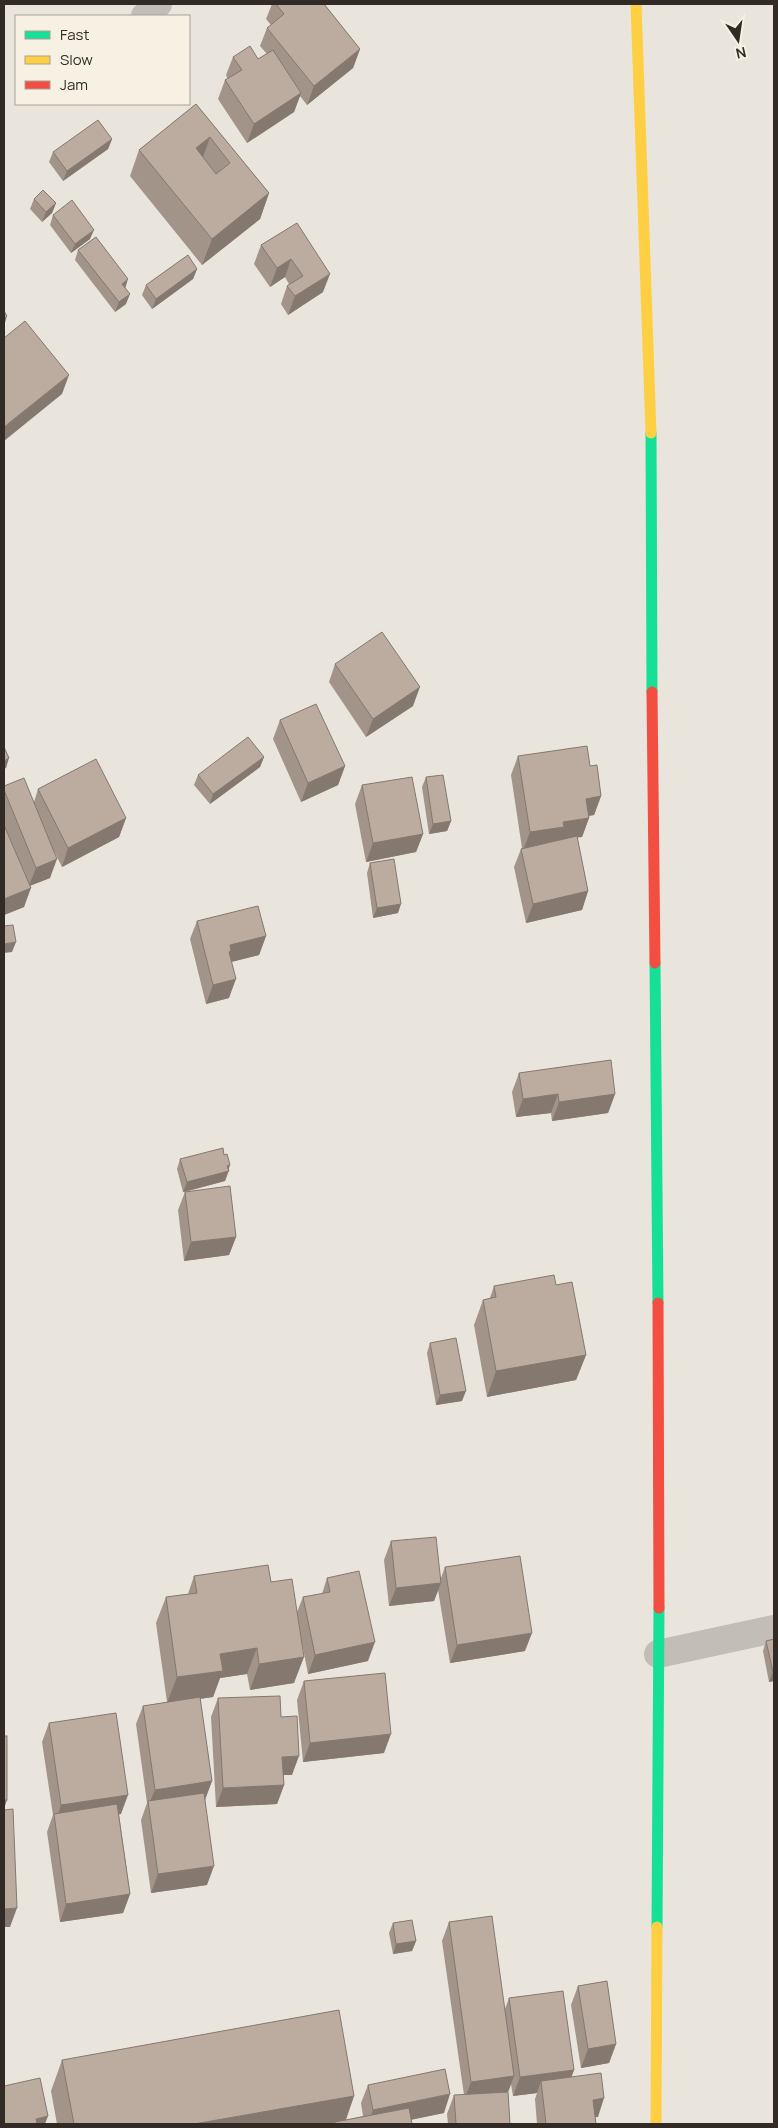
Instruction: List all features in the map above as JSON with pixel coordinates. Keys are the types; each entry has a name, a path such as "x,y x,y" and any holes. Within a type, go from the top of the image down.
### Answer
{"street":[{"path":"146,15 158,4"},
{"path":"636,4 651,418 651,637 660,1462 656,2124"},
{"path":"658,1654 774,1630"}],"building":[{"path":"276,4 324,4 360,49 314,86 267,28 284,14"},
{"path":"250,46 258,59 273,50 301,93 254,124 225,80 242,70 233,57"},
{"path":"196,104 269,193 212,239 139,150","holes":["210,137 230,163 216,174 196,148"]},
{"path":"98,120 112,139 67,171 53,152"},
{"path":"43,190 56,203 46,212 34,199"},
{"path":"72,200 94,230 75,244 53,215"},
{"path":"297,223 330,274 295,296 287,286 303,276 291,259 277,268 261,245"},
{"path":"96,237 128,279 122,284 130,294 119,302 78,250"},
{"path":"188,255 197,269 156,299 146,285"},
{"path":"25,321 69,375 4,427 4,338"},
{"path":"382,632 420,687 373,719 335,664"},
{"path":"316,704 345,766 308,783 280,720"},
{"path":"248,737 264,757 213,794 198,775"},
{"path":"587,746 590,766 597,765 601,796 586,799 589,818 563,822 564,827 530,832 518,756"},
{"path":"4,747 9,758 4,761"},
{"path":"96,759 126,818 68,848 38,789"},
{"path":"443,775 451,821 433,824 426,777"},
{"path":"412,777 423,834 373,843 362,785"},
{"path":"24,778 57,859 36,868 4,790 4,786"},
{"path":"4,825 31,888 4,899"},
{"path":"577,836 588,891 533,904 521,849"},
{"path":"394,859 401,904 377,908 370,863"},
{"path":"258,906 266,936 230,945 231,951 229,952 236,979 213,985 197,921"},
{"path":"13,925 16,942 4,944 4,926"},
{"path":"611,1060 615,1094 559,1102 558,1094 523,1099 519,1073"},
{"path":"223,1148 224,1155 227,1154 230,1165 227,1166 229,1171 187,1182 180,1159"},
{"path":"230,1186 236,1237 191,1242 185,1192"},
{"path":"554,1275 556,1285 572,1282 586,1355 496,1371 483,1300 496,1297 494,1286"},
{"path":"456,1338 466,1391 440,1395 430,1343"},
{"path":"436,1537 441,1583 396,1588 391,1541"},
{"path":"520,1556 532,1633 457,1645 445,1567"},
{"path":"268,1565 271,1582 292,1579 304,1657 259,1664 257,1648 220,1654 223,1671 177,1677 166,1597 197,1593 194,1576"},
{"path":"359,1571 375,1642 315,1655 303,1597 330,1592 327,1578"},
{"path":"774,1639 774,1672 773,1672 766,1641"},
{"path":"385,1673 391,1734 310,1743 304,1681"},
{"path":"280,1696 281,1717 297,1716 299,1756 282,1757 284,1785 223,1788 218,1698"},
{"path":"200,1697 212,1781 155,1790 143,1706"},
{"path":"116,1713 128,1795 61,1805 49,1723"},
{"path":"4,1736 7,1736 7,1800 4,1800"},
{"path":"204,1793 214,1866 158,1874 148,1801"},
{"path":"117,1804 130,1894 66,1904 54,1814"},
{"path":"13,1809 17,1908 4,1909 4,1810"},
{"path":"492,1916 514,2076 471,2082 449,1922"},
{"path":"412,1920 416,1941 396,1944 393,1923"},
{"path":"607,1981 616,2044 588,2049 578,1986"},
{"path":"563,1991 574,2070 520,2077 509,1998"},
{"path":"339,2010 354,2096 194,2124 74,2124 62,2060"},
{"path":"445,2069 450,2094 373,2110 368,2085"},
{"path":"601,2073 604,2098 593,2100 596,2124 546,2124 541,2081"},
{"path":"40,2078 48,2116 36,2119 37,2124 4,2124 4,2086"},
{"path":"508,2092 510,2124 456,2124 454,2095"},
{"path":"409,2108 412,2124 335,2124 335,2122"}],"traffic: fast":[{"path":"651,433 652,692"},
{"path":"655,963 658,1303"},
{"path":"657,1927 659,1608"}],"traffic: slow":[{"path":"636,4 651,433"},
{"path":"656,2124 657,1927"}],"traffic: jam":[{"path":"652,692 655,963"},
{"path":"658,1303 659,1608"}]}
